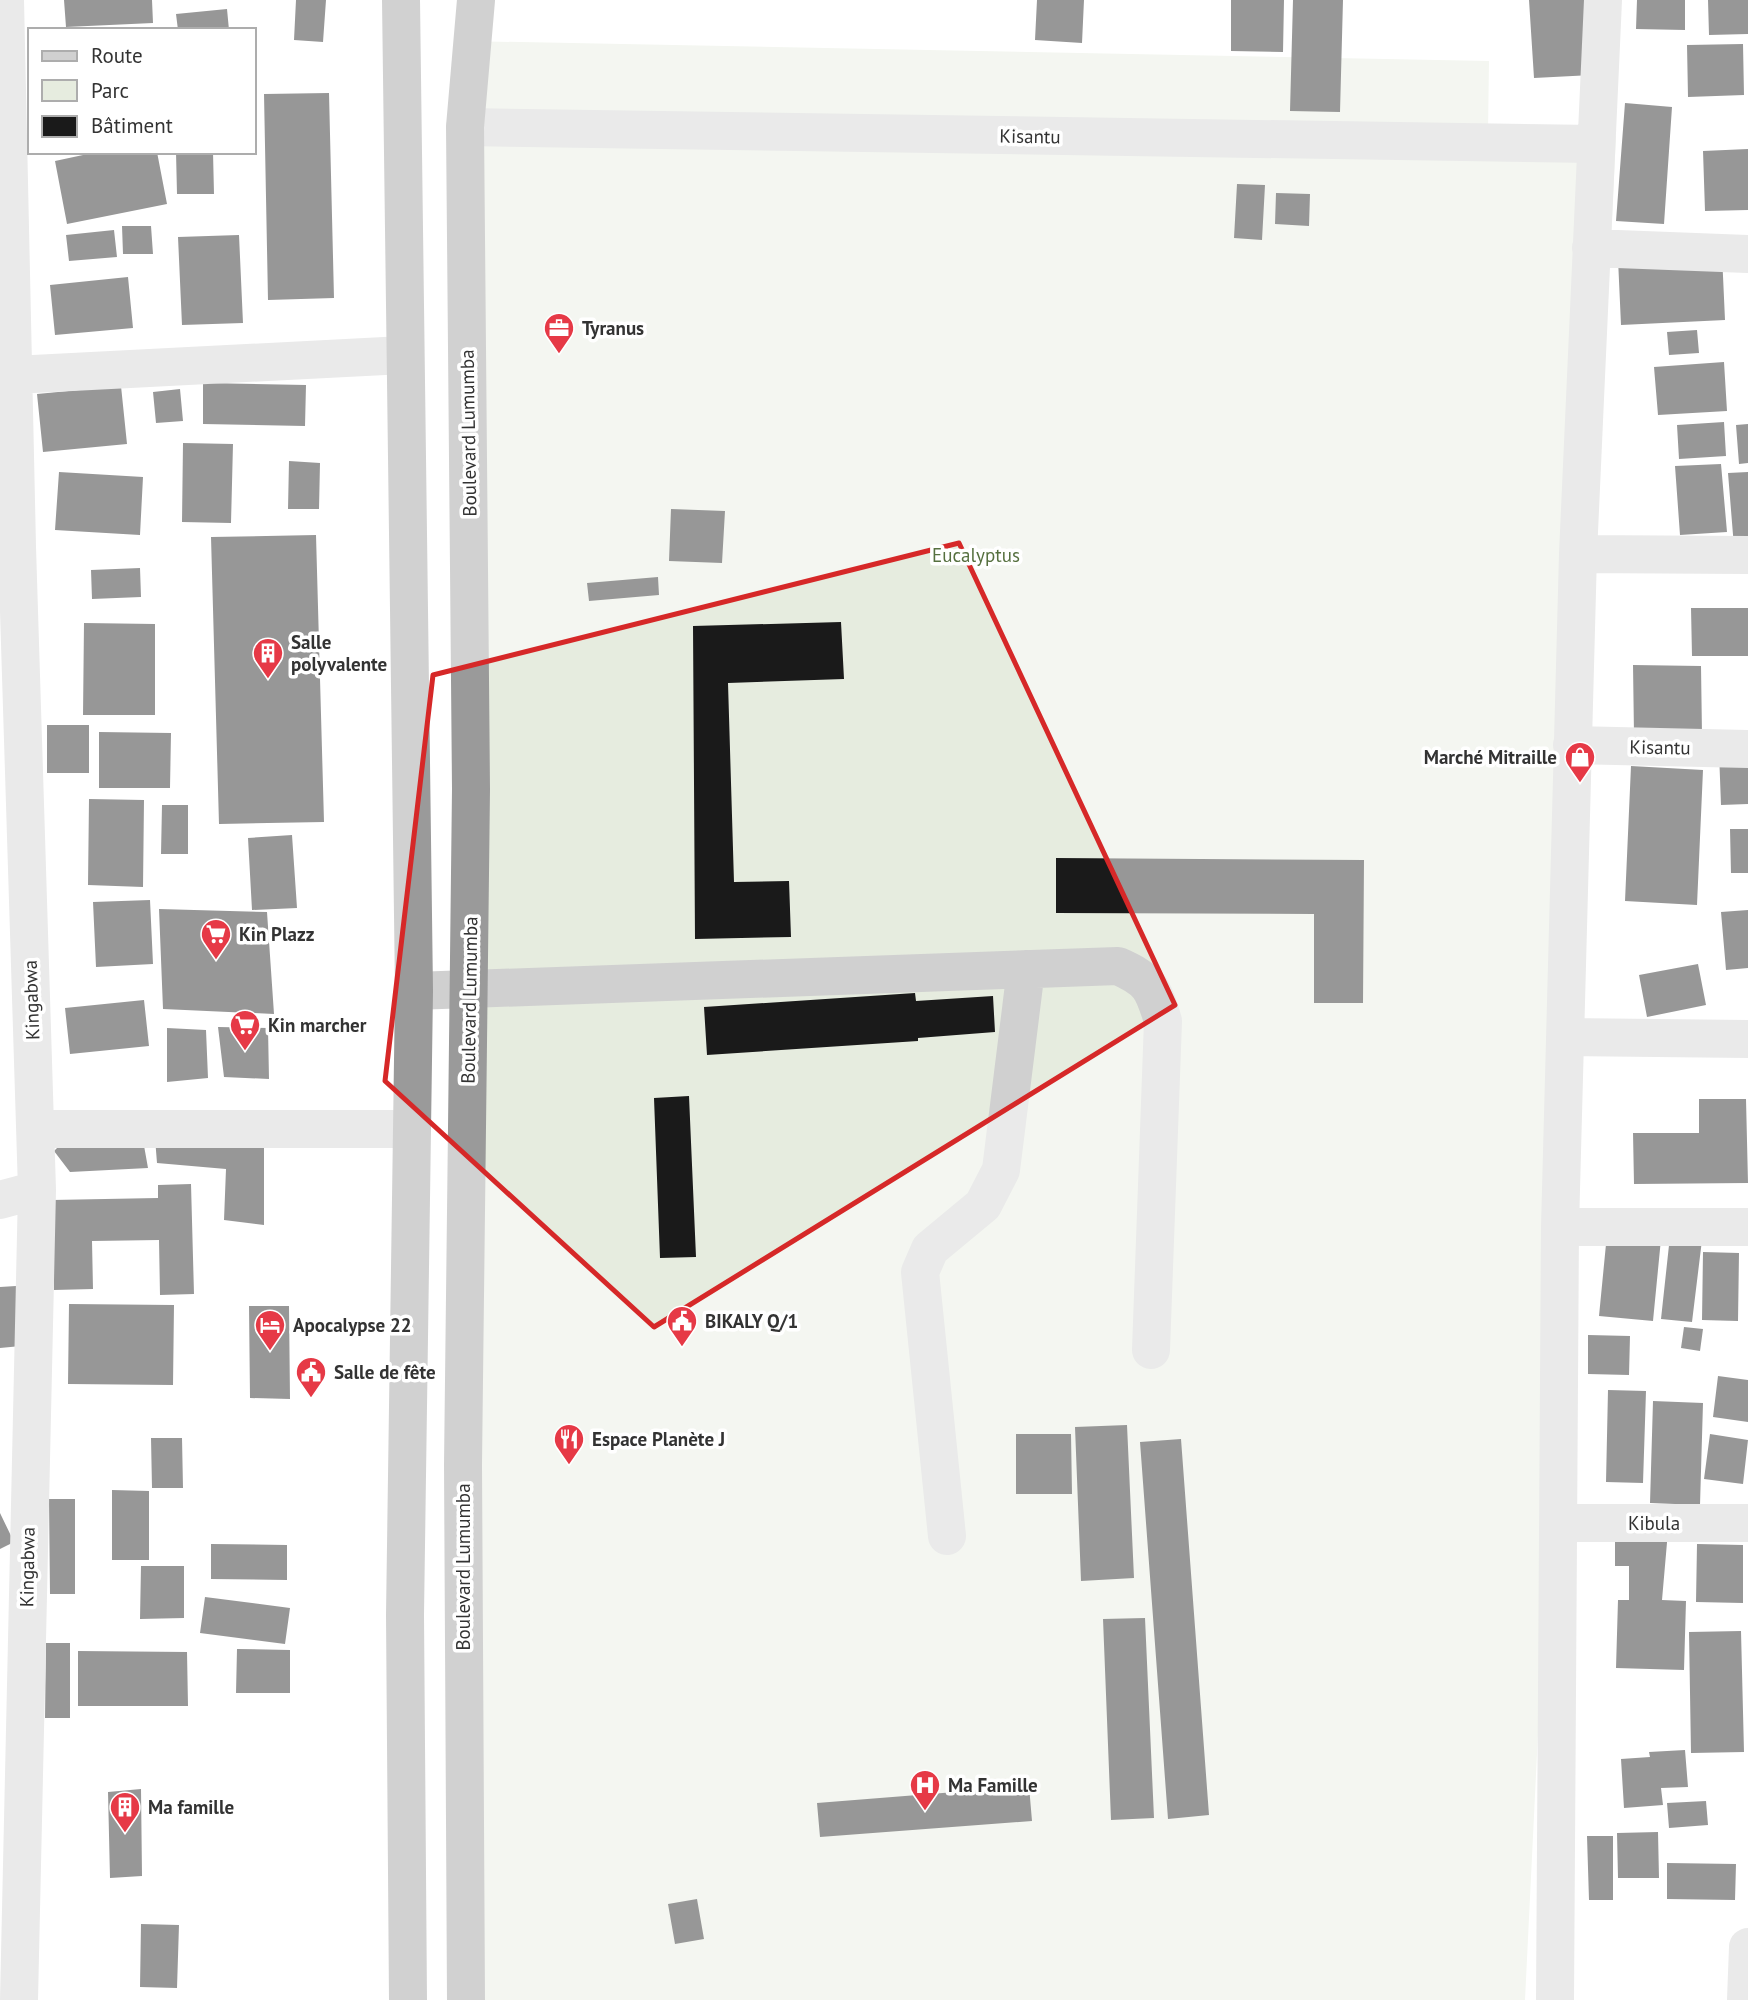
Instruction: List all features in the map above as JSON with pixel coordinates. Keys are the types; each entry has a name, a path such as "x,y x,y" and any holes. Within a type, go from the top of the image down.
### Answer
{"highway":[{"path":"401,0 414,991 405,1615 408,2000"},
{"name":"Boulevard Lumumba","path":"466,2000 463,1465 471,789 466,127 475,0"}],"street":[{"name":"Kingabwa","path":"5,0 13,375 8,547 37,1190 13,1605 19,2000"},
{"path":"1555,2000 1560,1227 1578,555 1602,0"},
{"name":"Kisantu","path":"466,127 1595,144"},
{"path":"1591,248 1748,254"},
{"path":"13,375 404,355"},
{"path":"1578,555 1748,555"},
{"name":"Kisantu","path":"1572,745 1748,749"},
{"path":"414,991 1118,965 1141,976 1154,992 1163,1021 1151,1350"},
{"path":"947,1536 920,1272 930,1249 983,1205 1001,1170 1026,969"},
{"path":"1566,1037 1748,1040"},
{"path":"36,1129 412,1129"},
{"path":"0,1200 37,1190"},
{"path":"1560,1227 1748,1227"},
{"name":"Kibula","path":"1560,1523 1748,1523"},
{"path":"1746,2000 1748,1947"}],"highlighted area":[{"path":"959,543 1175,1005 654,1327 385,1081 433,675"}],"green space":[{"name":"Eucalyptus","path":"465,41 1489,61 1488,132 1616,136 1525,2000 466,2000"}],"building":[{"path":"64,0 152,0 153,23 66,27"},
{"path":"296,0 326,0 323,42 294,40"},
{"path":"1037,0 1084,0 1082,43 1035,40"},
{"path":"1231,0 1284,0 1283,52 1231,51"},
{"path":"1293,0 1343,0 1340,112 1290,111"},
{"path":"1529,0 1588,0 1592,75 1534,78"},
{"path":"1637,0 1685,0 1685,30 1636,29"},
{"path":"1708,0 1748,0 1748,34 1709,35"},
{"path":"227,9 229,28 178,28 176,14"},
{"path":"1743,44 1744,95 1688,97 1687,45"},
{"path":"329,93 334,298 268,300 264,94"},
{"path":"1625,103 1672,107 1664,224 1616,221"},
{"path":"1748,149 1748,210 1705,211 1703,151"},
{"path":"88,154 157,154 167,204 67,224 55,161"},
{"path":"176,154 213,154 214,194 177,194"},
{"path":"1237,184 1265,185 1262,240 1234,238"},
{"path":"1276,193 1310,194 1309,226 1275,224"},
{"path":"122,226 151,226 153,254 123,254"},
{"path":"114,230 117,257 69,261 66,235"},
{"path":"239,235 243,323 182,325 178,237"},
{"path":"1722,254 1725,320 1621,325 1618,259"},
{"path":"128,277 133,328 55,335 50,285"},
{"path":"1697,330 1699,353 1669,355 1667,332"},
{"path":"1724,362 1727,411 1658,415 1654,367"},
{"path":"203,383 306,385 305,426 203,424"},
{"path":"121,386 127,444 43,452 37,394"},
{"path":"180,389 183,421 156,423 153,392"},
{"path":"1724,422 1726,456 1679,459 1677,425"},
{"path":"1748,424 1748,463 1739,464 1736,425"},
{"path":"183,443 233,444 231,523 182,522"},
{"path":"289,461 320,463 319,509 288,509"},
{"path":"1721,464 1727,532 1680,535 1675,466"},
{"path":"59,472 143,477 140,535 55,530"},
{"path":"1748,472 1748,547 1734,547 1728,473"},
{"path":"671,509 725,511 722,563 669,561"},
{"name":"Salle polyvalente","path":"316,535 324,822 219,824 211,537"},
{"path":"140,568 141,597 92,599 91,570"},
{"path":"658,577 659,595 589,601 587,583"},
{"path":"1691,608 1748,608 1748,656 1692,656"},
{"path":"841,622 844,679 728,683 734,882 789,881 791,937 695,939 693,626"},
{"path":"84,623 155,624 155,715 83,715"},
{"path":"1633,665 1701,666 1702,735 1634,735"},
{"path":"47,725 89,725 89,773 47,773"},
{"path":"99,732 171,733 170,788 99,788"},
{"path":"1748,751 1748,804 1721,805 1719,752"},
{"path":"1631,766 1703,770 1697,905 1625,901"},
{"path":"89,799 144,800 143,887 88,885"},
{"path":"162,805 188,805 188,854 161,854"},
{"path":"1730,829 1748,829 1748,873 1731,873"},
{"path":"292,835 297,908 252,910 248,838"},
{"path":"1056,858 1364,860 1363,1003 1314,1003 1314,914 1056,913"},
{"path":"150,900 153,964 96,967 93,902"},
{"name":"Kin Plazz","path":"159,909 267,912 274,1014 163,1009"},
{"path":"1748,910 1748,968 1726,970 1721,912"},
{"path":"1698,964 1706,1005 1647,1017 1639,975"},
{"path":"915,993 916,1001 993,996 995,1032 918,1038 918,1041 707,1055 704,1007"},
{"path":"144,1000 149,1046 70,1054 65,1008"},
{"name":"Kin marcher","path":"218,1027 268,1028 269,1079 224,1077"},
{"path":"167,1028 206,1030 208,1078 167,1082"},
{"path":"689,1096 696,1257 660,1258 654,1098"},
{"path":"1699,1099 1746,1099 1748,1183 1634,1184 1633,1133 1699,1133"},
{"path":"264,1136 264,1225 224,1220 226,1169 157,1163 155,1138"},
{"path":"143,1140 148,1168 70,1172 54,1151 61,1144"},
{"path":"191,1184 194,1294 160,1295 159,1240 92,1241 93,1289 54,1290 52,1200 158,1198 158,1185"},
{"path":"1607,1234 1661,1239 1653,1321 1599,1316"},
{"path":"1670,1236 1702,1240 1692,1322 1661,1319"},
{"path":"1703,1252 1739,1253 1738,1321 1702,1320"},
{"path":"16,1286 21,1346 0,1348 0,1287"},
{"path":"69,1304 174,1305 173,1385 68,1384"},
{"name":"Apocalypse 22","path":"249,1306 289,1306 290,1399 250,1398"},
{"path":"1684,1327 1703,1329 1700,1351 1681,1348"},
{"path":"1588,1335 1630,1336 1629,1375 1588,1374"},
{"path":"1718,1376 1748,1380 1748,1422 1713,1417"},
{"path":"1608,1390 1646,1391 1643,1483 1606,1482"},
{"path":"1653,1401 1703,1403 1700,1505 1650,1503"},
{"path":"1127,1425 1134,1578 1081,1581 1075,1427"},
{"path":"1016,1434 1071,1434 1072,1494 1016,1494"},
{"path":"1710,1434 1748,1440 1743,1484 1704,1479"},
{"path":"151,1438 182,1438 183,1488 152,1488"},
{"path":"1181,1439 1209,1815 1168,1819 1140,1442"},
{"path":"112,1490 149,1491 149,1560 112,1560"},
{"path":"49,1499 75,1499 75,1594 50,1594"},
{"path":"0,1513 14,1542 0,1549"},
{"path":"1615,1529 1668,1531 1662,1600 1686,1601 1684,1670 1616,1668 1618,1600 1629,1600 1629,1566 1615,1566"},
{"path":"211,1544 287,1545 287,1580 211,1579"},
{"path":"1697,1544 1743,1545 1743,1603 1696,1602"},
{"path":"141,1566 184,1566 184,1618 140,1619"},
{"path":"205,1597 290,1608 285,1644 200,1633"},
{"path":"1145,1618 1154,1818 1111,1820 1103,1619"},
{"path":"1741,1631 1744,1752 1691,1753 1689,1632"},
{"path":"46,1643 70,1643 70,1718 45,1718"},
{"path":"237,1649 290,1650 290,1693 236,1693"},
{"path":"78,1651 187,1652 188,1706 78,1706"},
{"path":"1685,1750 1688,1787 1661,1788 1663,1805 1624,1808 1621,1759 1650,1757 1649,1752"},
{"name":"Ma Famille","path":"1029,1786 1032,1821 820,1837 817,1803"},
{"name":"Ma famille","path":"141,1789 142,1876 110,1878 108,1792"},
{"path":"1706,1801 1708,1825 1669,1828 1667,1803"},
{"path":"1658,1832 1659,1878 1618,1878 1617,1833"},
{"path":"1587,1836 1613,1836 1613,1900 1589,1900"},
{"path":"1667,1863 1736,1864 1735,1900 1667,1899"},
{"path":"697,1899 704,1939 675,1944 668,1904"},
{"path":"141,1924 179,1925 177,1988 140,1987"}],"place":[{"name":"Tyranus","path":"559,355"},
{"name":"Salle polyvalente","path":"268,680"},
{"name":"Marché Mitraille","path":"1580,784"},
{"name":"Kin Plazz","path":"216,961"},
{"name":"Kin marcher","path":"245,1052"},
{"name":"BIKALY Q/1","path":"682,1348"},
{"name":"Apocalypse 22","path":"270,1352"},
{"name":"Salle de fête","path":"311,1399"},
{"name":"Espace Planète J","path":"569,1466"},
{"name":"Ma Famille","path":"925,1812"},
{"name":"Ma famille","path":"125,1834"}]}
